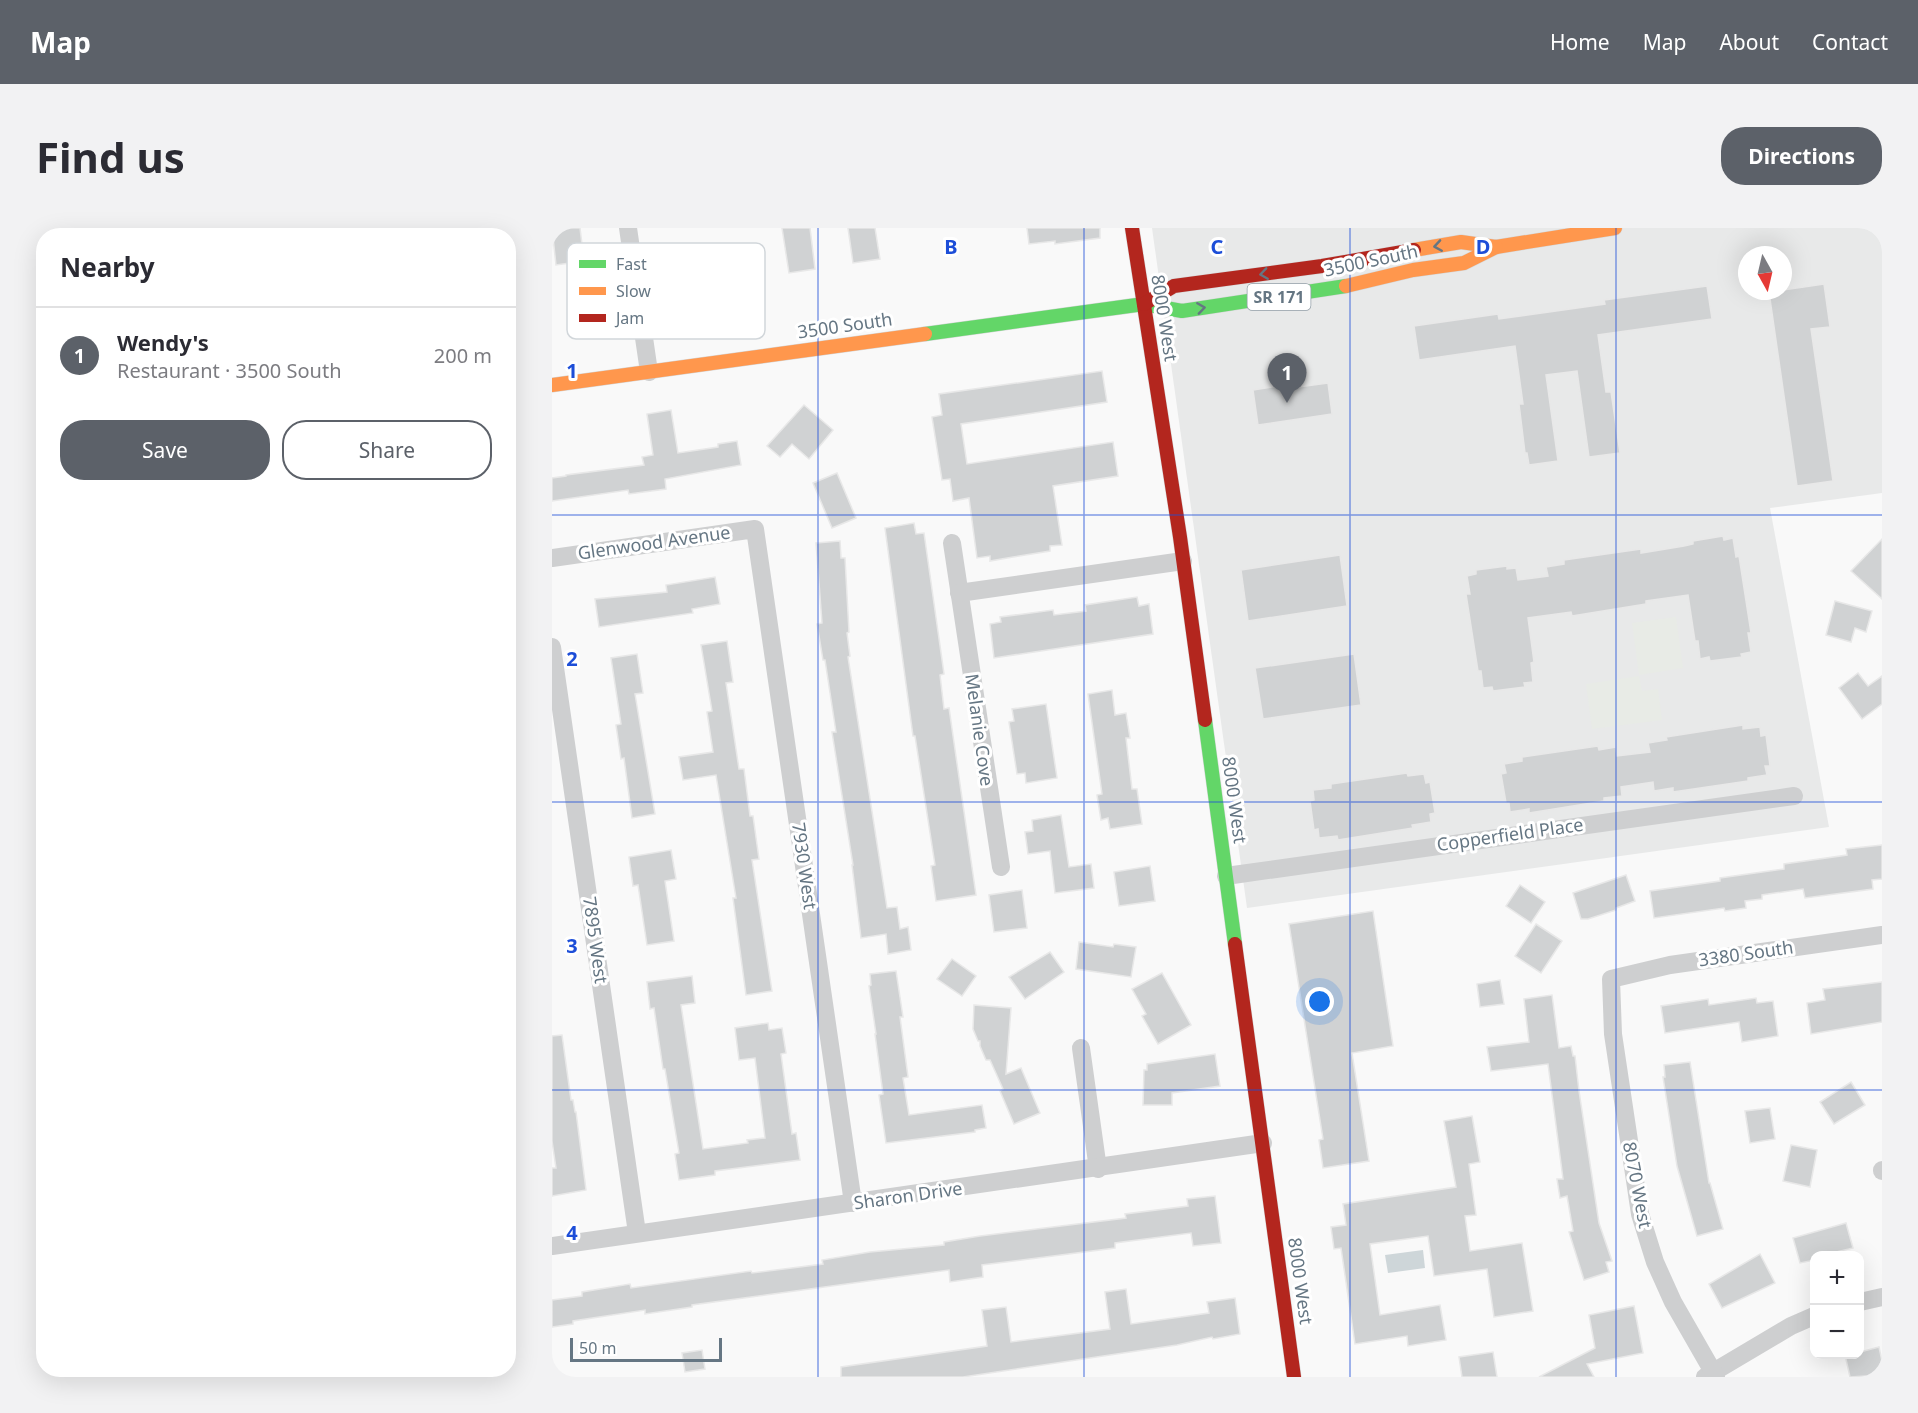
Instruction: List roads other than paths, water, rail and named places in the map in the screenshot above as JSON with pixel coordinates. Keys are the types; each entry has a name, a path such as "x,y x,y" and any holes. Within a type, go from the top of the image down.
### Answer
{"main road":[{"name":"8000 West","path":"1132,228 1183,561 1294,1377"},
{"name":"3500 South","path":"552,385 1144,303 1182,311 1338,288 1413,270 1464,262 1496,247 1615,228"},
{"name":"3500 South","path":"1144,303 1174,286 1322,266 1461,242 1496,247"}],"street":[{"path":"628,228 630,243"},
{"path":"644,339 649,372"},
{"name":"Glenwood Avenue","path":"552,558 755,529"},
{"name":"7930 West","path":"755,529 853,1203"},
{"name":"Melanie Cove","path":"952,543 1000,867"},
{"path":"960,593 1183,561"},
{"name":"7895 West","path":"552,647 637,1233"},
{"name":"Copperfield Place","path":"1226,876 1794,796"},
{"name":"3380 South","path":"1611,979 1670,965 1882,935"},
{"name":"8070 West","path":"1611,979 1613,1034 1640,1214 1655,1262 1711,1376"},
{"path":"1081,1048 1098,1168"},
{"name":"Sharon Drive","path":"552,1246 1263,1143"},
{"path":"1864,1301 1882,1297"},
{"path":"1711,1376 1791,1326 1810,1318"}],"place":[{"name":"Wendy's","path":"1287,403"}]}
